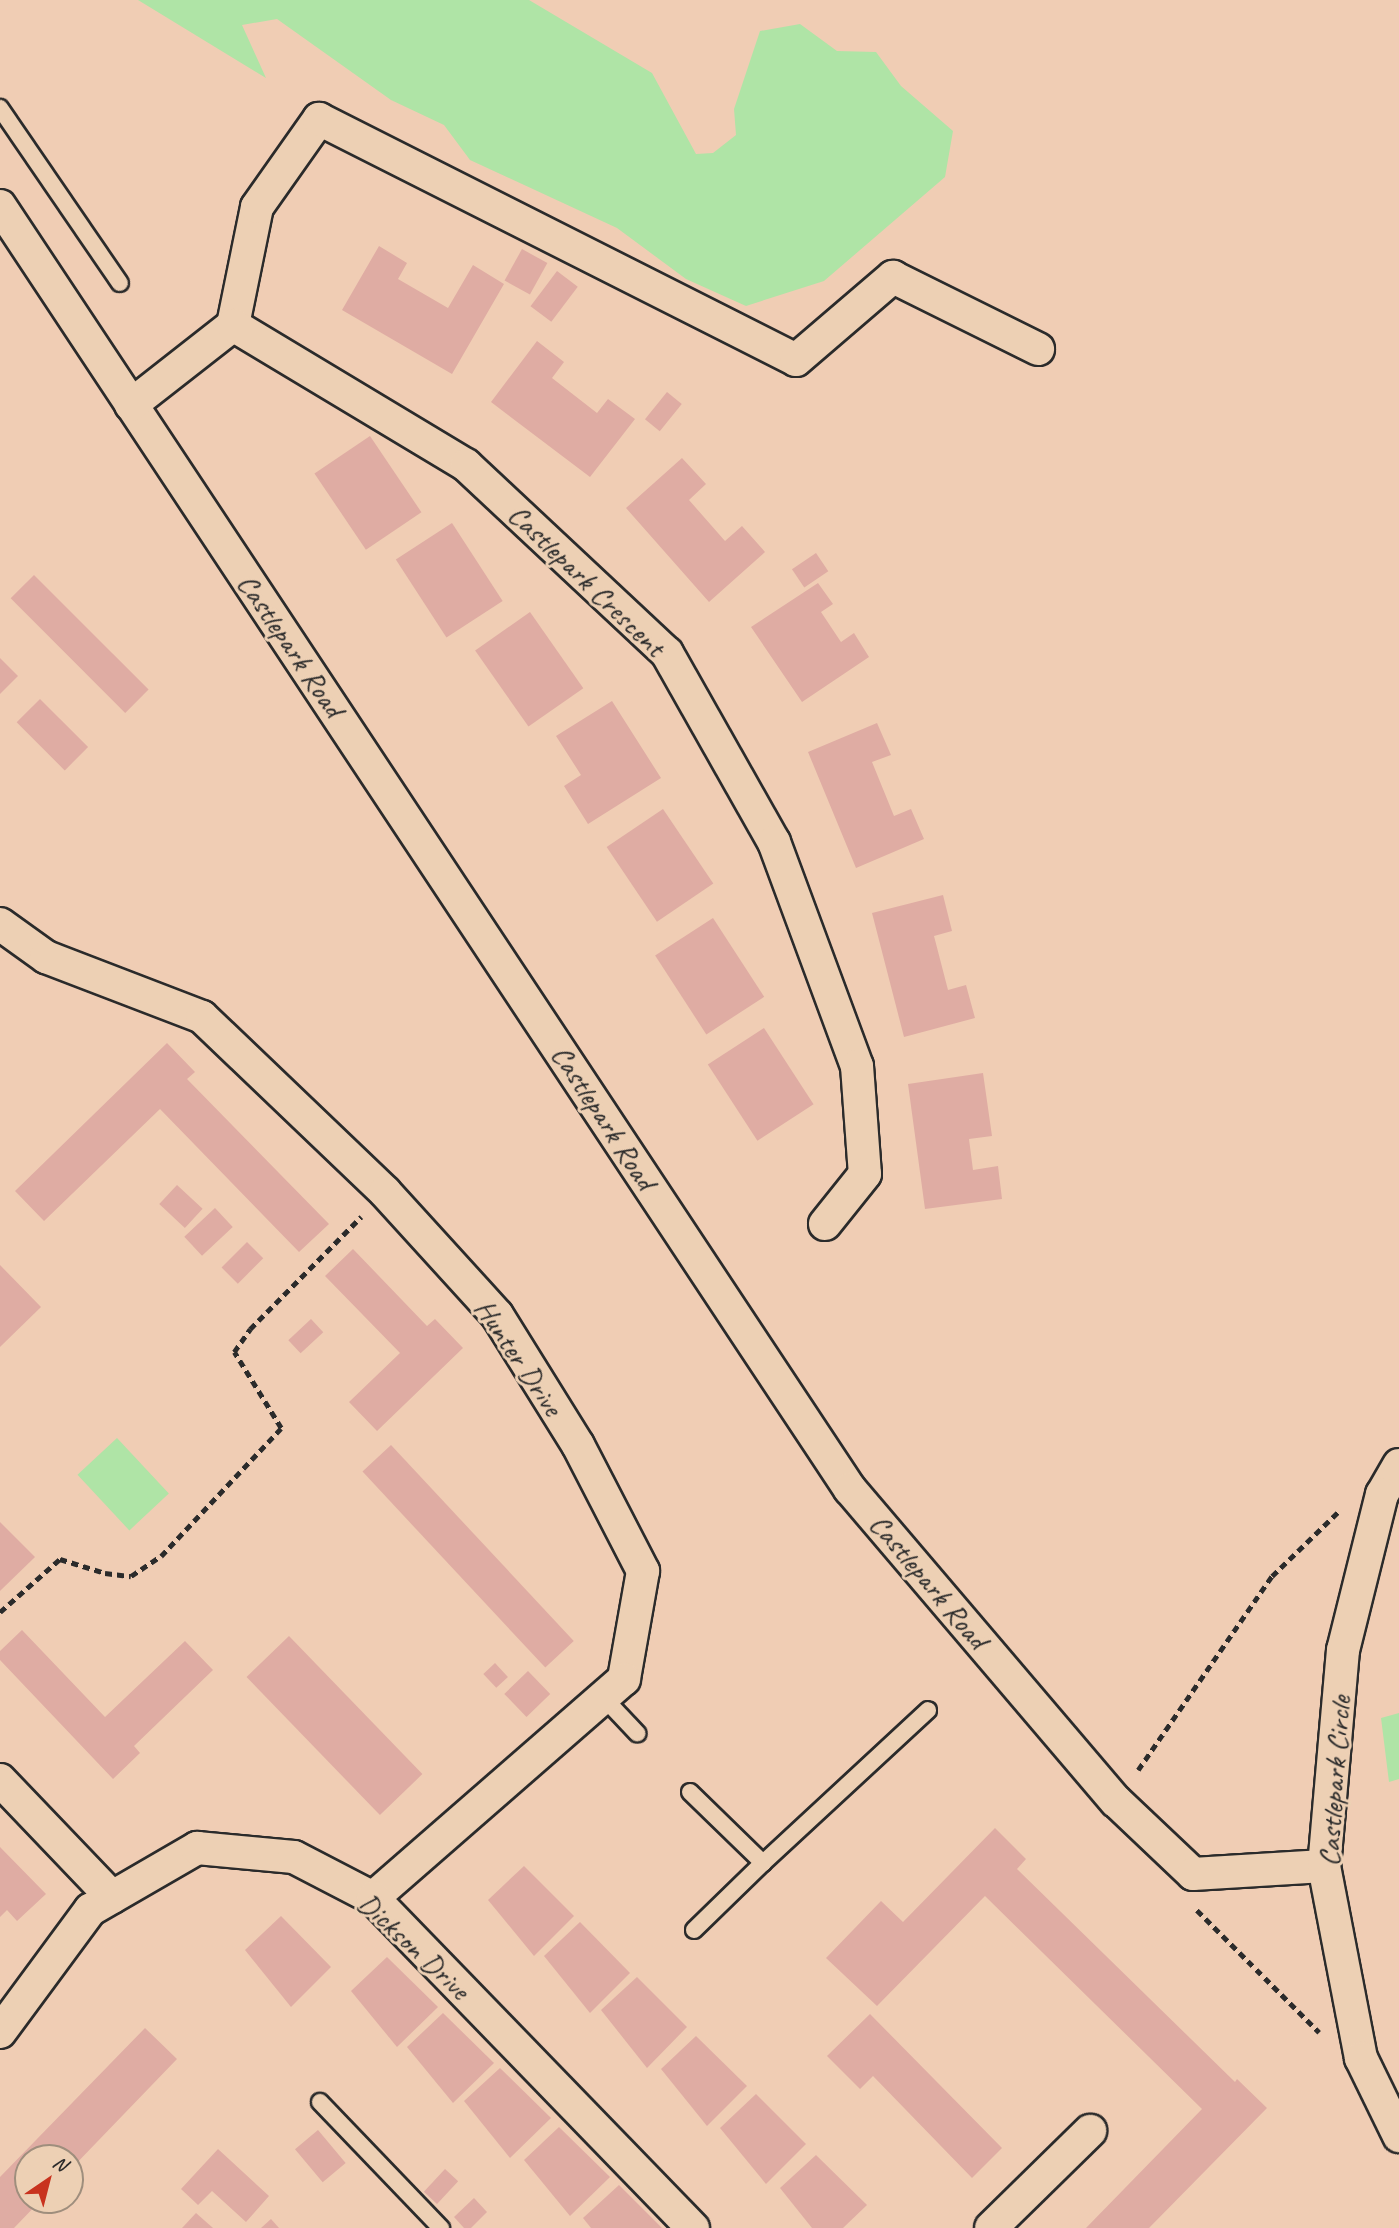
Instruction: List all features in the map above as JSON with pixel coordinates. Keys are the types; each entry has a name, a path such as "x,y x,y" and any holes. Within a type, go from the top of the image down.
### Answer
{"street":[{"path":"131,405 233,325 257,207 318,119 796,360 893,277 1038,349"},
{"name":"Castlepark Road","path":"0,206 850,1489 1116,1801 1193,1874"},
{"name":"Castlepark Crescent","path":"233,325 466,464 667,653 774,842 857,1066 865,1174 825,1224"},
{"name":"Hunter Drive","path":"0,924 46,957 202,1017 385,1192 497,1315 578,1445 643,1570 624,1679 373,1898"},
{"name":"Castlepark Circle","path":"1399,1465 1382,1494 1343,1650 1324,1866 1361,2058 1399,2136"},
{"path":"0,1780 112,1897"},
{"name":"Dickson Drive","path":"0,2032 90,1910 197,1848 293,1857 373,1898 693,2228"},
{"path":"1193,1874 1324,1866"},
{"path":"990,2228 1090,2131"}],"lane":[{"path":"0,108 120,283"},
{"path":"603,1697 637,1733"},
{"path":"694,1930 928,1710"},
{"path":"690,1792 763,1863"},
{"path":"320,2102 441,2228"}],"path":[{"path":"0,1612 60,1559 105,1573 131,1576 160,1556 281,1428 234,1352 250,1329 385,1192"},
{"path":"1116,1801 1272,1576 1348,1502 1382,1494"},
{"path":"1193,1874 1198,1915 1326,2038"}],"green space":[{"path":"138,0 529,0 652,73 696,154 713,153 736,135 734,109 760,31 800,24 837,51 876,52 901,86 953,131 945,177 824,281 746,306 686,279 617,228 470,160 444,125 391,100 277,19 242,25 266,78"},
{"path":"117,1438 169,1494 129,1530 78,1475"},
{"path":"1399,1713 1399,1779 1389,1782 1381,1718"}],"building":[{"path":"379,246 407,263 398,279 448,308 473,265 504,284 452,374 342,310"},
{"path":"522,249 547,263 530,295 505,280"},
{"path":"557,271 578,287 551,322 531,306"},
{"path":"537,341 564,362 552,378 597,413 608,399 635,419 590,477 491,402"},
{"path":"667,392 682,404 660,431 645,419"},
{"path":"370,436 421,512 366,550 314,473"},
{"path":"682,458 706,484 689,500 725,541 742,526 765,552 709,602 626,508"},
{"path":"452,523 503,601 446,637 396,559"},
{"path":"816,553 828,571 804,587 792,569"},
{"path":"34,575 149,690 125,713 11,598"},
{"path":"818,583 833,604 821,612 841,642 854,633 869,657 802,702 751,627"},
{"path":"530,612 583,688 528,727 475,650"},
{"path":"0,658 18,676 0,694"},
{"path":"40,699 88,747 65,770 17,722"},
{"path":"612,701 661,778 588,824 564,786 581,775 556,736"},
{"path":"877,723 891,755 872,762 894,816 911,809 924,839 856,868 808,752"},
{"path":"663,809 713,884 657,922 607,847"},
{"path":"943,895 952,931 934,936 948,990 966,985 975,1018 904,1037 872,913"},
{"path":"713,918 764,997 706,1034 655,956"},
{"path":"764,1028 814,1104 757,1141 708,1064"},
{"path":"167,1043 195,1072 187,1079 329,1224 299,1252 160,1109 44,1221 15,1191"},
{"path":"983,1073 992,1136 969,1139 973,1170 998,1166 1002,1199 925,1209 908,1084"},
{"path":"177,1185 203,1209 185,1228 159,1204"},
{"path":"215,1208 233,1227 202,1256 184,1237"},
{"path":"247,1242 263,1258 238,1284 222,1267"},
{"path":"353,1249 427,1326 435,1319 463,1348 377,1431 349,1402 400,1353 325,1276"},
{"path":"0,1265 41,1307 0,1347"},
{"path":"311,1319 323,1332 301,1353 288,1340"},
{"path":"391,1445 574,1641 545,1668 362,1472"},
{"path":"0,1522 35,1557 0,1591"},
{"path":"22,1630 105,1717 185,1641 213,1670 134,1746 140,1753 113,1779 0,1660 0,1651"},
{"path":"289,1636 422,1774 380,1815 247,1677"},
{"path":"495,1663 508,1677 496,1688 483,1674"},
{"path":"528,1671 550,1694 526,1717 504,1694"},
{"path":"995,1828 1026,1859 1017,1869 1235,2082 1237,2079 1267,2108 1149,2228 1086,2228 1202,2109 985,1896 877,2006 826,1958 881,1901 903,1922"},
{"path":"0,1847 46,1894 17,1921 7,1910 0,1917"},
{"path":"524,1866 574,1916 534,1956 488,1900"},
{"path":"281,1916 331,1967 291,2007 245,1950"},
{"path":"580,1922 630,1973 590,2013 544,1956"},
{"path":"387,1957 438,2007 397,2047 351,1991"},
{"path":"637,1977 687,2027 647,2068 601,2010"},
{"path":"443,2013 494,2063 453,2103 407,2047"},
{"path":"870,2014 1002,2148 972,2178 873,2076 860,2089 827,2056"},
{"path":"145,2028 177,2059 84,2155 84,2144 32,2144"},
{"path":"696,2036 747,2086 707,2126 661,2069"},
{"path":"500,2068 551,2118 510,2158 464,2101"},
{"path":"756,2094 806,2144 766,2184 720,2128"},
{"path":"559,2127 610,2177 570,2216 524,2160"},
{"path":"318,2130 346,2163 323,2182 295,2149"},
{"path":"218,2149 269,2196 246,2222 212,2191 198,2205 181,2189"},
{"path":"816,2155 867,2205 843,2228 812,2228 780,2188"},
{"path":"14,2163 14,2214 28,2214 14,2228 0,2228 0,2177"},
{"path":"445,2169 458,2181 437,2204 424,2192"},
{"path":"619,2185 662,2228 591,2228 583,2218"},
{"path":"474,2198 487,2212 471,2228 464,2228 454,2217"},
{"path":"196,2213 213,2228 182,2228"},
{"path":"271,2219 279,2228 261,2228"}]}
